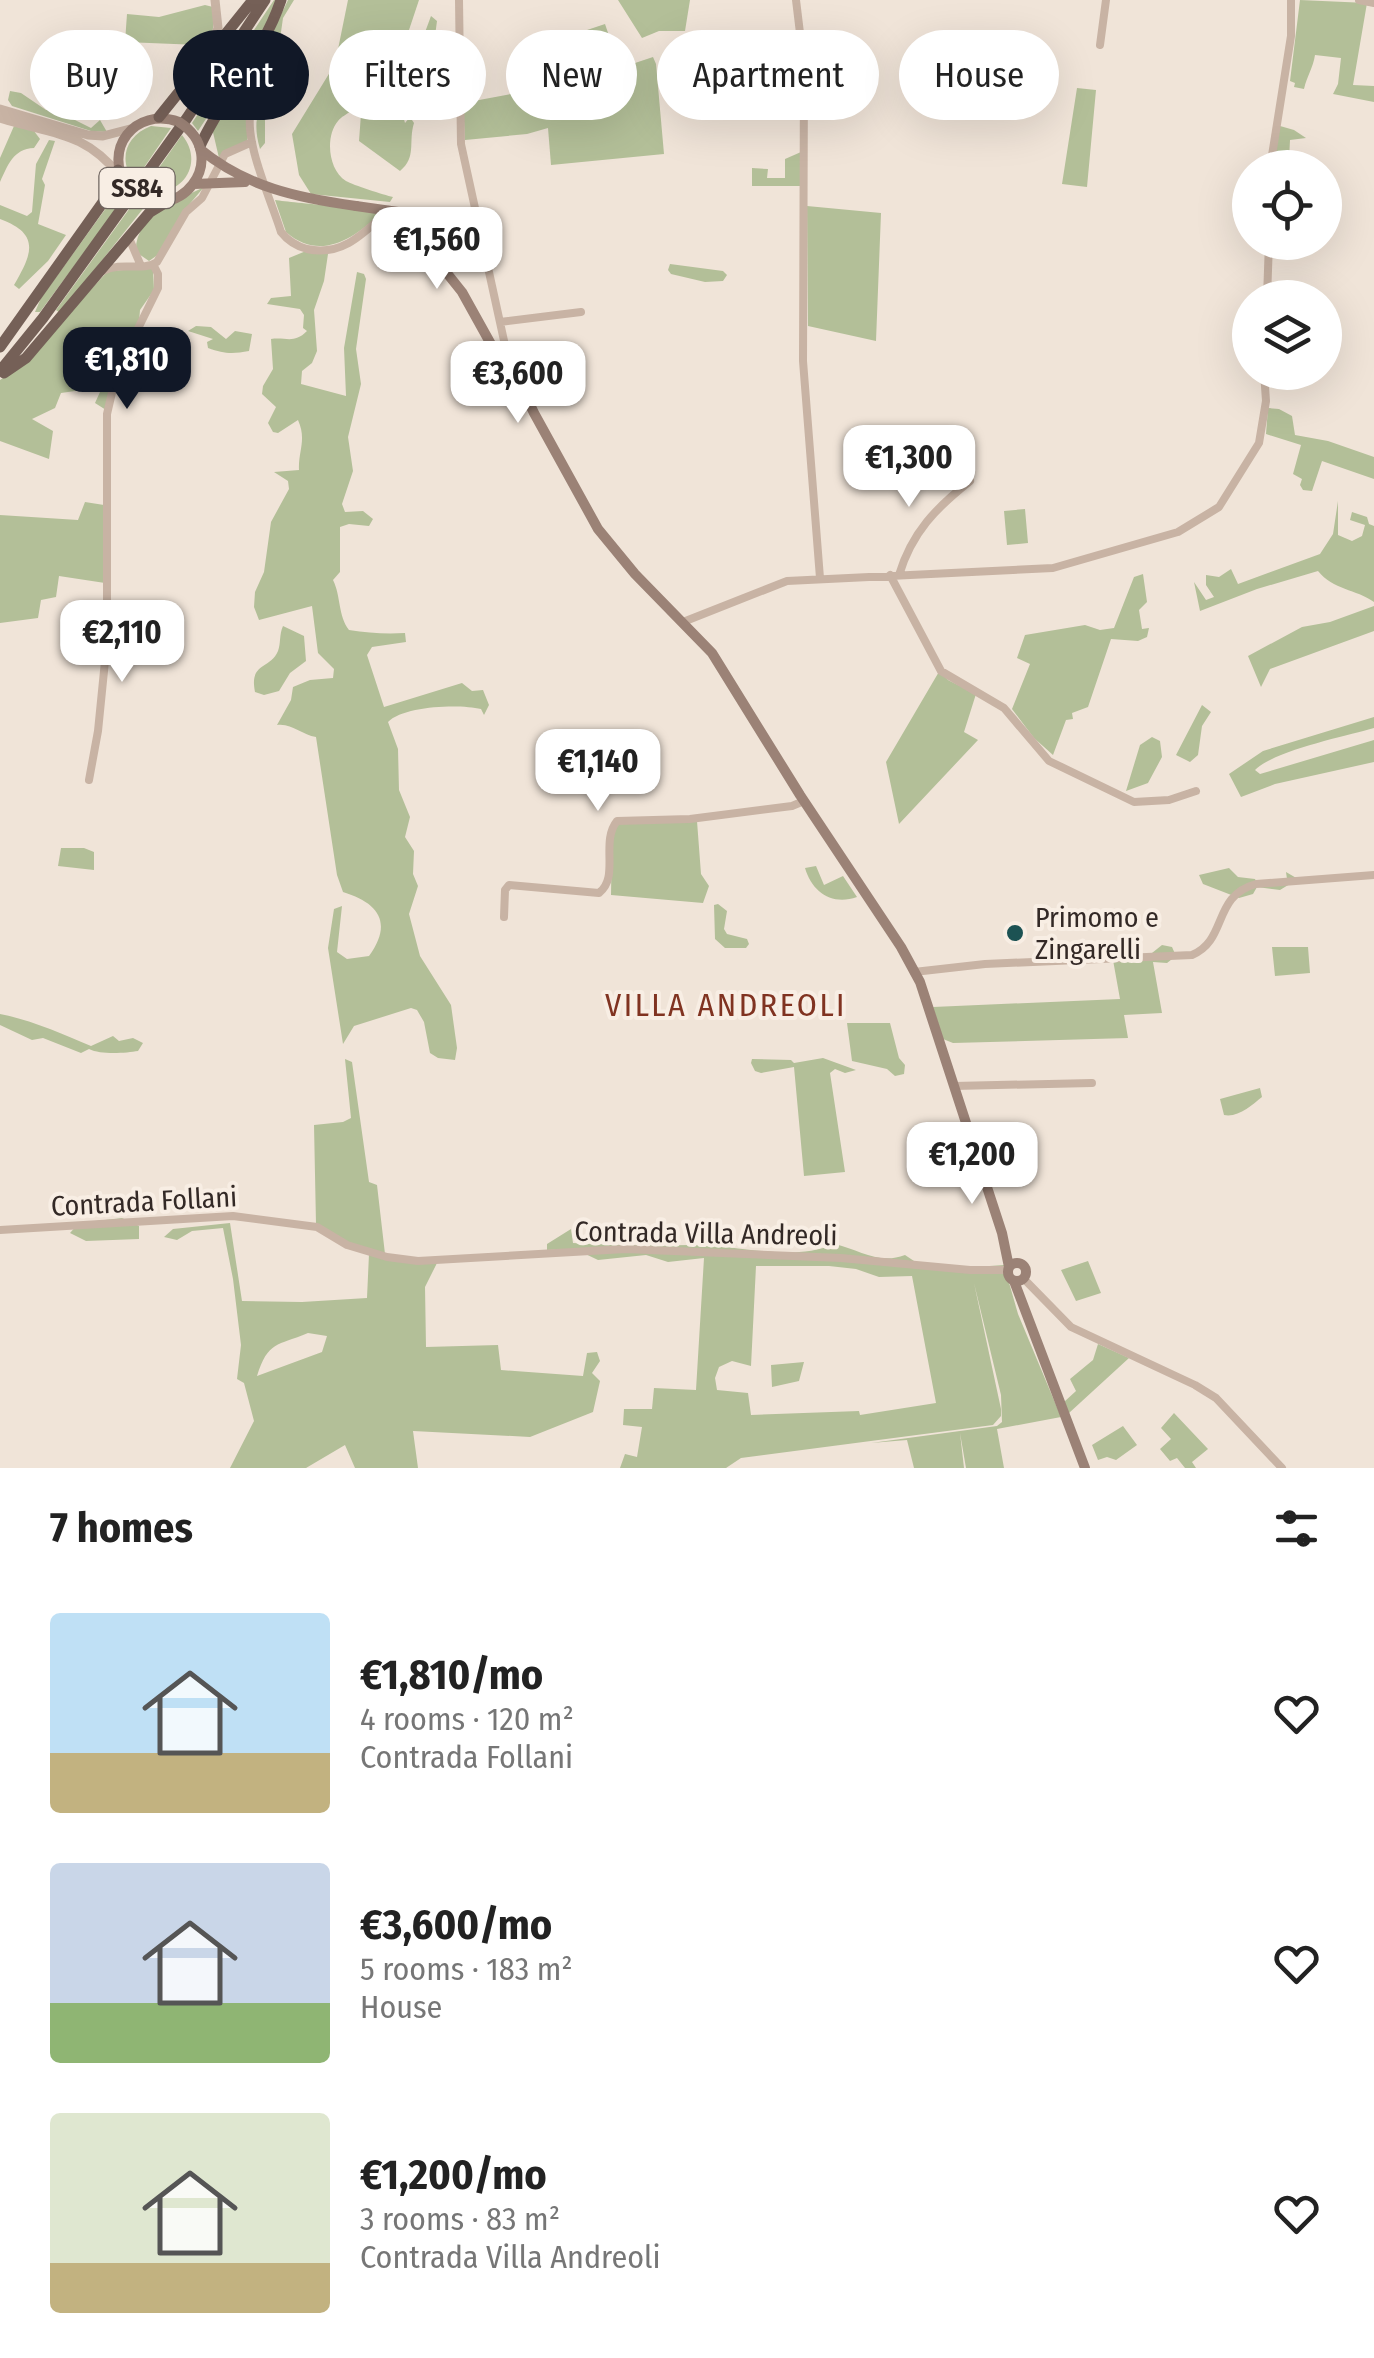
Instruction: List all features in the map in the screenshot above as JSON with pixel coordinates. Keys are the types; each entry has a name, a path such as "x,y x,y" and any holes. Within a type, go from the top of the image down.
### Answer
{"main road":[{"path":"231,30 254,0"},
{"name":"SS84","path":"0,373 176,134 265,0"},
{"path":"268,30 281,0"},
{"path":"159,117 173,101"},
{"path":"0,347 122,178 119,148 139,122 159,117 179,122 222,168 251,182 314,200 390,209 406,218 462,292 496,354 508,359 598,529 635,574 712,653 914,972 1014,1272 1085,1468"},
{"path":"0,373 26,358 150,212 194,184 201,166 200,148 212,120"},
{"path":"122,178 150,201 168,201"},
{"path":"194,184 251,182"}],"street":[{"path":"214,0 217,30"},
{"path":"459,0 461,144 508,359"},
{"path":"796,0 804,66 802,361 820,578"},
{"path":"1100,45 1106,0"},
{"path":"1273,150 1291,36 1291,0"},
{"path":"1359,0 1374,3"},
{"path":"0,109 88,136 130,129"},
{"path":"0,118 83,141 106,158 122,178"},
{"path":"250,120 252,142 287,240 319,251 336,250 365,232 390,209"},
{"path":"96,275 118,265 153,264 163,254 186,212 202,198 225,154 252,142"},
{"path":"129,237 141,266"},
{"path":"89,780 107,641 107,414 118,371 158,288 153,264"},
{"path":"500,322 581,312"},
{"path":"683,622 787,581 1053,568 1178,532 1219,507 1258,443 1265,390"},
{"path":"895,575 925,520 970,480"},
{"path":"895,575 941,671 1004,708 1048,761 1134,802 1169,800 1196,791"},
{"path":"504,917 505,890 509,884 604,891 608,883 610,829 617,821 690,819 792,806 804,801"},
{"path":"914,972 985,964 1192,955 1208,944 1230,898 1240,889 1256,884 1374,876"},
{"path":"954,1086 1092,1083"},
{"name":"Contrada Follani","path":"0,1230 233,1216 317,1227 347,1245 386,1256 418,1261 463,1259"},
{"name":"Contrada Villa Andreoli","path":"463,1259 625,1249 841,1258 1014,1272"},
{"path":"1014,1272 1071,1327 1216,1398 1282,1468"}],"green space":[{"path":"274,0 277,0 264,30 254,30"},
{"path":"288,0 294,0 283,18 281,30 274,30"},
{"path":"348,0 419,0 409,30 342,30"},
{"path":"618,0 690,0 685,30 657,30 642,38"},
{"path":"1300,0 1367,3 1353,85 1374,86 1374,102 1333,94 1341,58 1315,55 1304,89 1294,87 1295,83 1290,81"},
{"path":"205,5 213,7 212,30 173,30 173,44 153,43 153,30 126,30 127,14 159,17"},
{"path":"431,16 437,21 436,30 426,30"},
{"path":"653,57 657,120 661,120 664,154 551,165 548,128 465,140 464,120 486,120 486,99 506,95 506,120 637,120 637,62"},
{"path":"329,74 329,120 339,120 331,135 335,169 346,181 393,197 390,202 311,194 299,175 292,134 301,120 309,120 309,106"},
{"path":"1077,88 1096,90 1087,187 1062,184"},
{"path":"10,91 21,93 30,99 30,112 12,106 8,100"},
{"path":"56,120 75,120 91,128 100,120 107,132"},
{"path":"194,120 205,120 198,131"},
{"path":"218,120 251,120 247,141 219,158 212,128"},
{"path":"265,120 265,143 260,149 257,134 257,122"},
{"path":"361,120 414,123 410,155 400,171 359,141"},
{"path":"14,126 34,131 40,139 34,148 21,151 12,159 0,182 0,158"},
{"path":"151,126 171,128 134,182 126,165 127,150 135,136"},
{"path":"1280,126 1306,138 1290,140 1290,150 1275,150"},
{"path":"182,135 191,157 186,177 168,190 144,189"},
{"path":"49,140 55,141 42,179 45,185 38,224 66,235 48,261 19,289 14,285 29,246 22,231 0,219 0,205 27,216 32,212 36,164"},
{"path":"801,152 801,186 752,186 752,168 768,169 767,178 785,178 785,159"},
{"path":"204,187 159,254 149,261 136,252 137,239 150,219"},
{"path":"275,200 379,215 335,244 311,245 286,232"},
{"path":"135,201 146,205 60,313 56,310"},
{"path":"109,204 117,208 40,312 35,312 41,298"},
{"path":"807,206 881,213 876,341 808,326"},
{"path":"306,251 328,254 314,310 317,351 312,363 302,371 301,384 346,396 344,348 357,272 366,279 356,349 361,384 348,437 353,471 342,504 345,512 363,511 373,519 369,526 340,527 340,572 333,580 343,619 349,630 405,633 406,642 372,647 367,655 384,707 462,683 472,691 483,690 489,705 484,715 481,709 471,707 432,708 406,713 388,722 398,749 399,790 410,817 405,837 414,851 413,874 418,886 409,914 420,956 451,1005 455,1060 430,1053 424,1022 417,1010 411,1008 354,1026 343,1044 328,948 334,909 342,906 337,952 347,959 369,956 381,924 366,902 343,892 337,875 316,737 277,725 291,700 293,687 310,680 333,678 334,669 318,653 312,606 259,620 254,607 271,522 289,489 288,481 274,472 299,470 302,440 298,420 278,433 268,423 276,407 262,394 273,369 271,339 294,339 307,331 300,309 267,304 271,298 291,296 289,258"},
{"path":"670,264 723,271 727,275 723,281 705,282 671,274"},
{"path":"153,268 154,290 140,310 139,322 117,365 106,410 95,403 100,392 61,393 55,408 32,419 53,431 49,459 0,441 0,380 18,368 108,271"},
{"path":"196,326 211,327 226,339 235,331 252,334 249,351 228,353 208,348 207,342 213,339 188,331"},
{"path":"1268,408 1292,416 1295,435 1328,441 1374,457 1374,479 1322,461 1312,491 1303,490 1302,479 1293,474 1301,445 1266,434"},
{"path":"1338,501 1338,535 1352,541 1362,536 1365,525 1350,520 1352,512 1367,517 1374,526 1374,602 1331,582 1318,571 1200,611 1194,582 1206,600 1214,597 1206,585 1206,575 1219,577 1231,569 1238,584 1320,554 1333,534"},
{"path":"85,502 104,505 105,583 59,576 56,597 41,600 38,618 0,623 0,515 78,520"},
{"path":"1025,509 1028,543 1007,545 1004,511"},
{"path":"1143,574 1147,602 1139,610 1142,629 1149,628 1147,637 1138,641 1111,639 1088,707 1066,720 1053,755 1012,709 1030,664 1017,658 1025,635 1085,625 1100,630 1114,628 1134,577"},
{"path":"1374,606 1374,631 1270,669 1261,687 1248,656 1302,627 1330,622"},
{"path":"283,626 304,636 306,661 290,673 279,691 264,695 255,692 255,676 278,651"},
{"path":"940,670 948,680 976,694 964,732 978,740 899,824 886,762"},
{"path":"1202,705 1211,712 1202,726 1198,755 1190,762 1176,755"},
{"path":"1374,717 1374,728 1293,750 1255,770 1260,774 1374,740 1374,762 1275,784 1241,797 1229,774 1263,751"},
{"path":"1152,737 1160,741 1162,757 1148,783 1126,791 1140,745"},
{"path":"697,821 701,874 709,886 703,903 611,895 612,834 618,824"},
{"path":"61,848 94,852 94,870 58,866"},
{"path":"816,866 824,885 843,876 857,897 839,900 824,895 805,868"},
{"path":"1229,868 1238,877 1255,879 1257,883 1287,879 1286,872 1298,879 1280,890 1257,887 1253,894 1239,898 1203,884 1199,875"},
{"path":"714,905 727,911 727,934 747,939 746,948 725,948 715,939"},
{"path":"1162,945 1172,947 1176,956 1167,963 1153,962 1162,1013 1124,1015 1128,1038 953,1043 943,1039 933,1007 1120,999 1113,960 1152,953"},
{"path":"1272,947 1308,947 1310,973 1275,976"},
{"path":"0,1014 91,1046 113,1036 119,1041 133,1038 143,1043 138,1051 107,1053 89,1049 81,1053 43,1038 32,1040 0,1025"},
{"path":"847,1023 890,1023 899,1058 905,1065 904,1074 895,1076 887,1069 852,1061"},
{"path":"823,1058 856,1070 845,1073 835,1069 830,1073 845,1172 804,1176 794,1067 761,1073 751,1063 752,1059 794,1063"},
{"path":"345,1059 352,1062 369,1182 377,1185 385,1254 345,1241 316,1224 314,1125 351,1118"},
{"path":"1260,1088 1262,1097 1254,1104 1240,1113 1224,1115 1220,1099"},
{"path":"122,1218 139,1226 139,1239 86,1241 70,1233 79,1223"},
{"path":"230,1223 242,1301 367,1298 369,1254 437,1263 425,1287 426,1347 498,1345 501,1370 583,1376 587,1353 597,1352 600,1361 592,1373 600,1381 593,1412 530,1437 413,1431 418,1468 355,1468 345,1445 306,1468 230,1468 254,1421 244,1383 237,1379 241,1345 223,1228 192,1231 177,1240 164,1237 173,1229","holes":["308,1333 327,1336 322,1352 257,1376 265,1356 275,1346"]},
{"path":"571,1229 573,1243 709,1245 782,1252 835,1244 878,1257 905,1255 917,1263 1004,1265 1018,1314 1061,1417 997,1429 1004,1468 966,1468 960,1433 964,1468 914,1468 907,1440 871,1443 997,1426 1002,1422 1001,1395 974,1283 1001,1409 1001,1416 993,1425 741,1458 726,1468 620,1468 625,1454 637,1457 642,1427 623,1425 624,1409 652,1409 654,1388 696,1390 704,1258 668,1262 646,1255 598,1260 575,1249 547,1250 547,1244","holes":["756,1266 829,1266 879,1277 912,1276 936,1403 860,1415 859,1411 751,1415 748,1393 717,1390 715,1378 719,1367 732,1361 751,1366"]},
{"path":"1088,1261 1101,1293 1076,1301 1061,1270"},
{"path":"1098,1344 1129,1358 1069,1413 1064,1402 1076,1391 1070,1379 1093,1360"},
{"path":"804,1362 799,1381 772,1387 771,1365"},
{"path":"1174,1413 1208,1449 1192,1462 1196,1468 1185,1468 1177,1458 1170,1461 1160,1449 1171,1439 1161,1428"},
{"path":"1123,1426 1137,1445 1116,1460 1098,1460 1092,1445"}],"place":[{"name":"Primomo e Zingarelli","path":"1015,933"}],"district":[{"name":"VILLA ANDREOLI","path":"726,1005"}]}
